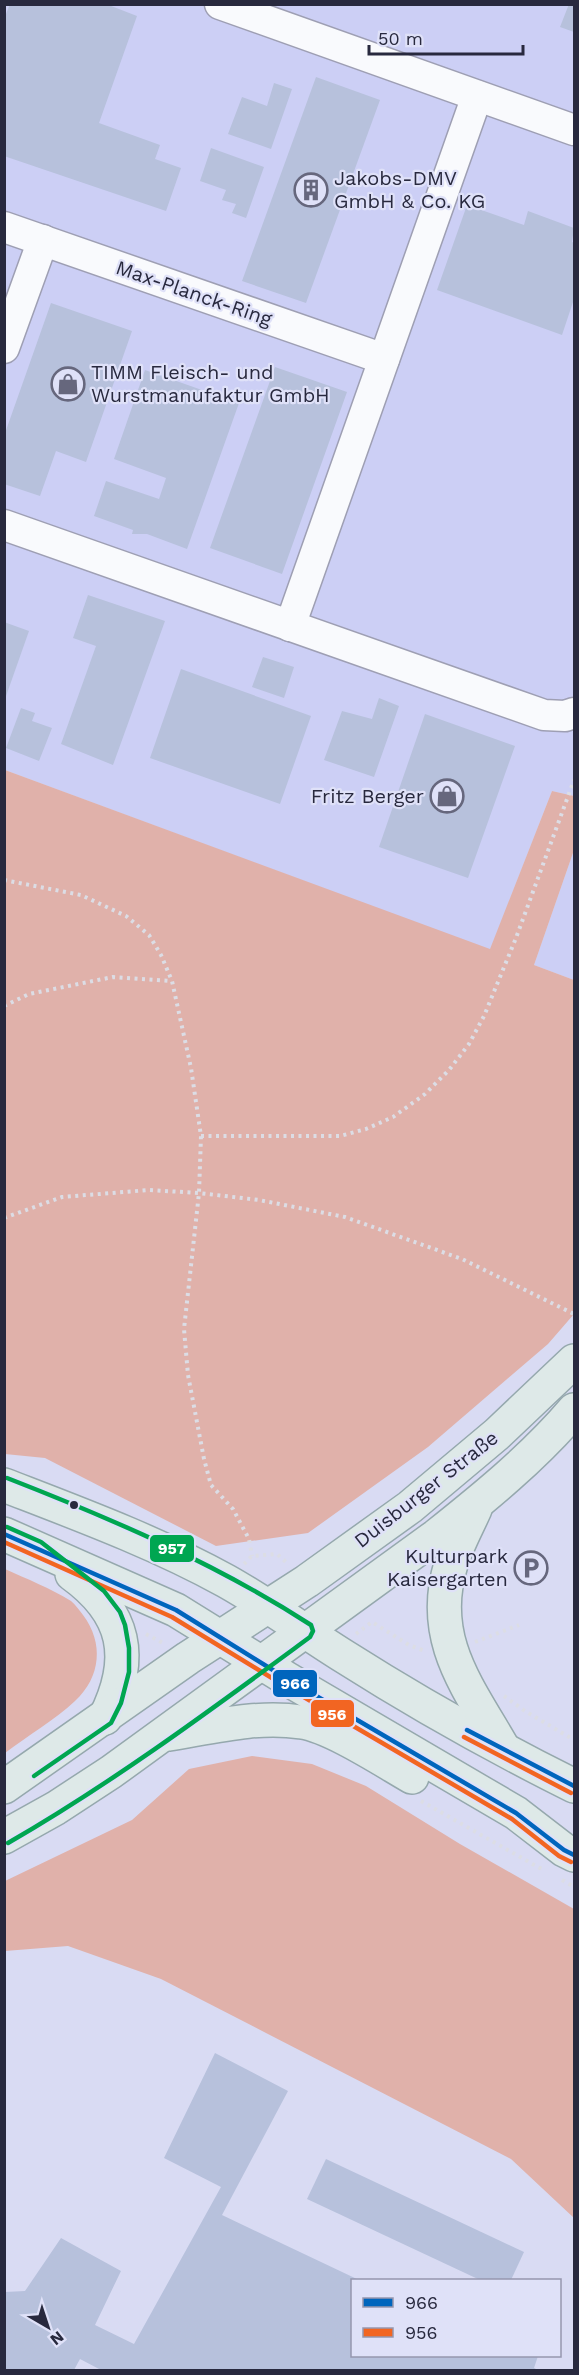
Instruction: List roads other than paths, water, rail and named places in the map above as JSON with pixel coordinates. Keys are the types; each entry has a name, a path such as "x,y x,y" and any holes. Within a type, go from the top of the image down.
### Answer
{"main road":[{"name":"Duisburger Straße","path":"4,1787 220,1636 307,1581 418,1500 482,1447 574,1361"},
{"name":"Duisburger Straße","path":"4,1837 66,1802 162,1735 478,1503 542,1445 574,1410"},
{"path":"4,1485 143,1540 225,1581 458,1725 574,1786"},
{"path":"478,1503 451,1564 446,1587 446,1627 457,1669 503,1748"},
{"path":"4,1534 176,1610 516,1813 569,1852"},
{"path":"37,1548 99,1596 116,1621 122,1649 122,1670 114,1700 105,1718"},
{"path":"162,1735 259,1720 302,1722 325,1729 505,1829 569,1852"}],"street":[{"path":"220,4 574,130"},
{"path":"290,626 477,96"},
{"name":"Max-Planck-Ring","path":"4,227 384,358"},
{"path":"4,348 43,240"},
{"path":"4,525 544,715 565,716 574,713"}],"place":[{"name":"Jakobs-DMV GmbH & Co. KG","path":"311,190"},
{"name":"TIMM Fleisch- und Wurstmanufaktur GmbH","path":"68,384"},
{"name":"Fritz Berger","path":"447,796"},
{"name":"Kulturpark Kaisergarten","path":"531,1568"}]}
